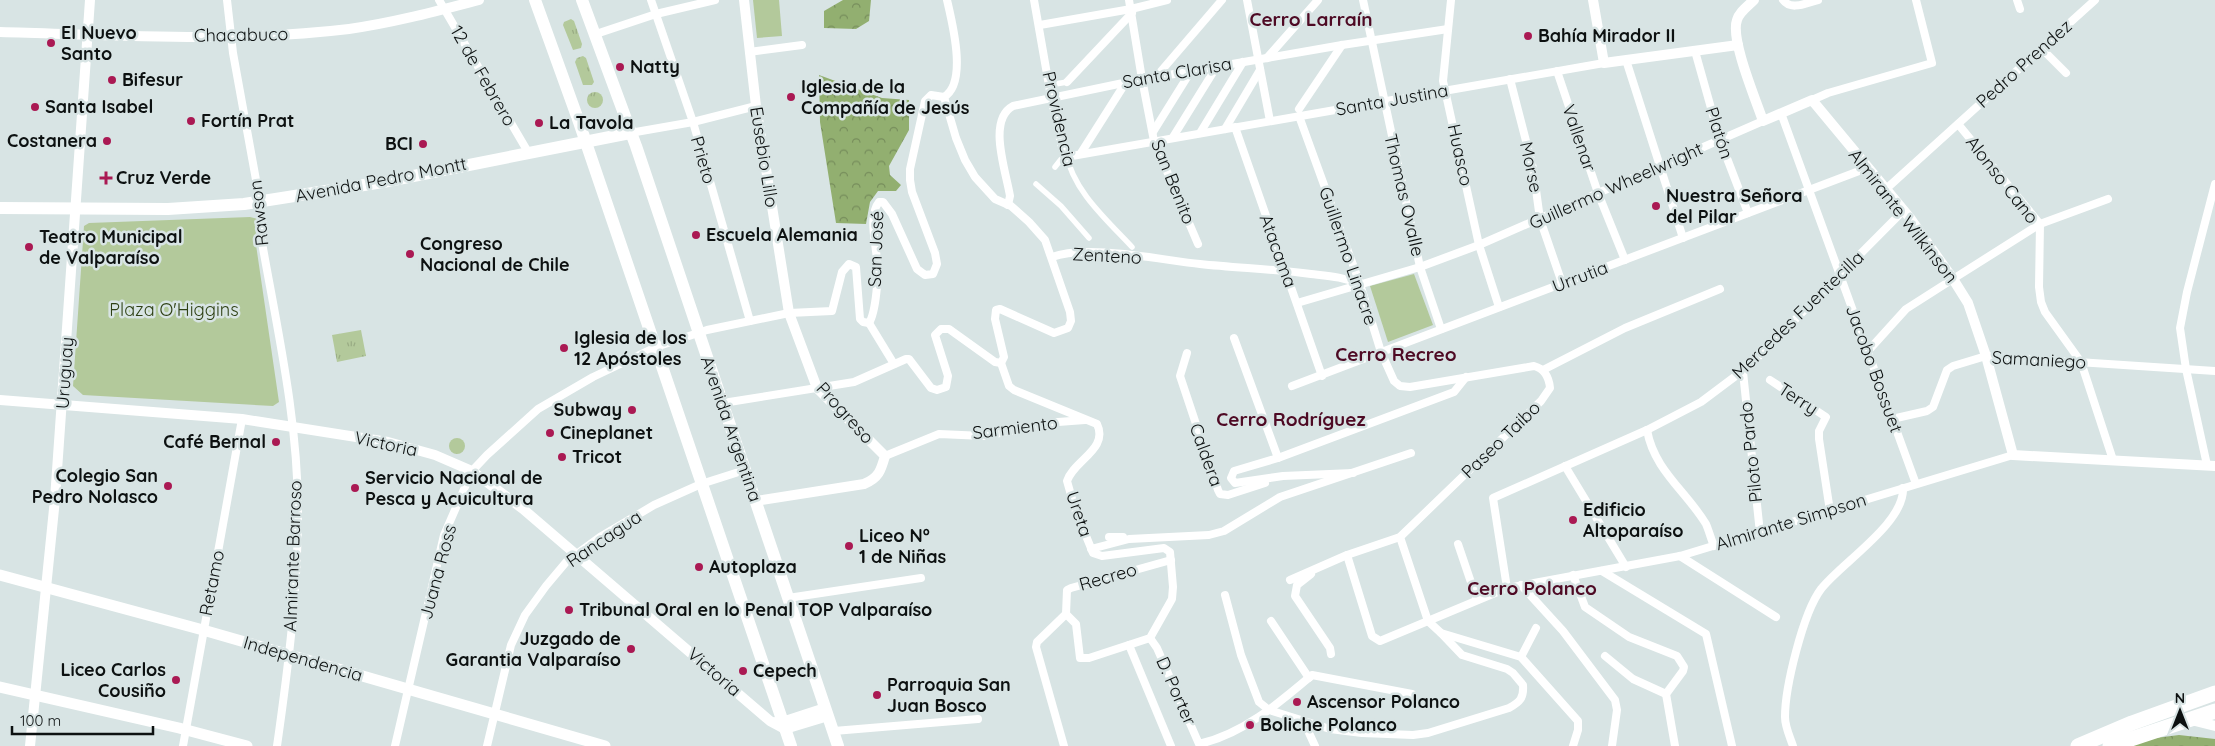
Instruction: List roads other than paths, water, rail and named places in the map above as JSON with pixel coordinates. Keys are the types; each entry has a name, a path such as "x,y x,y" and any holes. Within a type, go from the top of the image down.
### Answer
{"highway":[{"path":"2078,746 2132,723 2215,693"},
{"path":"2110,746 2215,711"}],"main road":[{"path":"535,0 586,141 656,347 779,724 791,746"},
{"name":"Avenida Argentina","path":"582,0 596,34 723,403 838,746"},
{"name":"Avenida Pedro Montt","path":"0,208 76,210 168,209 260,202 384,182 630,133"},
{"name":"Independencia","path":"0,575 203,630 605,746"},
{"path":"0,687 247,746"}],"street":[{"name":"Uruguay","path":"30,746 47,588 62,406 90,0"},
{"name":"Rawson","path":"227,0 231,37 260,202 263,222 261,237 292,426"},
{"name":"Chacabuco","path":"0,32 231,37 350,28 441,4 479,0"},
{"name":"Prieto","path":"651,0 693,122 750,321"},
{"path":"596,34 656,14 715,0"},
{"name":"Eusebio Lillo","path":"744,0 756,106 789,313"},
{"path":"947,0 954,38 956,69 951,90 944,97 956,138 965,160 986,190 995,199 1008,205 1029,222 1045,240 1052,257"},
{"name":"Providencia","path":"1034,0 1062,148 1066,153 1073,178 1096,208 1132,247"},
{"name":"San Benito","path":"1129,0 1154,141 1198,244"},
{"path":"1040,25 1131,11 1167,0"},
{"path":"1156,77 1222,0"},
{"path":"1247,0 1270,121"},
{"path":"1267,58 1318,0"},
{"name":"Thomas Ovalle","path":"1363,0 1383,102 1420,267 1441,329"},
{"name":"Huasco","path":"1451,0 1444,81 1480,245 1499,307"},
{"path":"1593,0 1604,63"},
{"path":"1754,0 1740,14 1736,21 1738,45 1763,121"},
{"path":"1784,2 1795,6 1818,0"},
{"name":"Guillermo Wheelwright","path":"1297,303 1420,267 1480,245 1828,93 1932,63 1916,0"},
{"path":"2017,0 2020,9"},
{"name":"Pedro Prendez","path":"1886,189 2095,0"},
{"name":"12 de Febrero","path":"441,4 528,152"},
{"path":"1050,85 1067,82 1131,11"},
{"name":"Santa Clarisa","path":"1008,205 1010,196 999,132 1001,117 1006,110 1013,106 1142,79 1370,40 1448,29"},
{"path":"749,52 802,45"},
{"path":"1297,114 1342,45"},
{"name":"Santa Justina","path":"1066,153 1072,156 1270,121 1297,114 1383,102 1604,63 1738,45"},
{"path":"2041,48 2066,73"},
{"name":"Platón","path":"1695,51 1720,140 1748,213"},
{"path":"1626,60 1683,238"},
{"path":"1200,133 1243,62"},
{"path":"1173,137 1217,66"},
{"path":"1225,128 1260,70"},
{"path":"1153,132 1191,71"},
{"name":"Vallenar","path":"1557,71 1598,193 1625,260"},
{"name":"Morse","path":"1510,79 1533,168 1540,219 1562,283"},
{"path":"1081,153 1126,82"},
{"name":"San José","path":"656,347 698,332 789,313 825,313 832,311 844,268 852,264 856,267 858,278 860,319 863,322 869,323 878,269 874,235 874,212 878,202 883,202 892,214 916,270 929,275 936,270 935,253 912,192 910,169 924,101 931,95 944,97"},
{"name":"Almirante Wilkinson","path":"1812,100 1904,210 1954,278 1968,303 1986,356 2013,455"},
{"name":"Avenida Pedro Montt","path":"630,133 693,122 756,106"},
{"name":"Jacobo Bossuet","path":"1781,113 1916,484"},
{"name":"Guillermo Linacre","path":"1297,114 1360,284 1381,352 1394,381 1400,386 1410,387 1466,377"},
{"name":"Alonso Cano","path":"1958,124 2040,224 2039,287 2041,302 2081,362 2113,460"},
{"name":"Atacama","path":"1235,127 1322,376"},
{"path":"1055,167 1066,153"},
{"name":"Urrutia","path":"1292,386 1867,168"},
{"path":"1036,184 1061,206 1089,238"},
{"path":"2211,466 2186,369 2180,328 2181,316 2215,184"},
{"path":"1868,352 1906,309 1954,278 2040,224 2108,200"},
{"name":"Mercedes Fuentecilla","path":"1507,588 1493,498 1647,430 1701,402 1743,372 1840,277 1904,210"},
{"name":"Zenteno","path":"1001,363 1004,357 995,319 996,310 1000,309 1054,333 1068,328 1072,321 1052,257 1078,252 1098,252 1202,264 1286,270 1346,278 1360,284"},
{"path":"1353,473 1283,476 1235,483 1231,478 1234,472 1278,458 1454,392 1466,377 1526,366 1534,366 1544,370 1625,328 1720,289"},
{"name":"Progreso","path":"756,501 864,484 874,480 880,474 885,456 818,388 789,313"},
{"path":"869,323 894,364"},
{"path":"723,403 854,382 894,364 909,360 931,388 937,390 946,387 948,376 935,338 936,333 941,329 950,329 995,362 1001,363 1009,386 1014,390 1090,420"},
{"path":"1234,338 1278,458"},
{"name":"Juana Ross","path":"395,746 444,535 472,472 538,409 593,378 656,347"},
{"name":"Caldera","path":"1187,353 1180,376 1198,434 1220,494 1228,495 1283,476"},
{"name":"Samaniego","path":"1892,419 1927,411 1933,407 1947,370 1953,366 1986,356 2215,371"},
{"name":"Paseo Taibo","path":"1400,537 1548,393 1550,382 1544,370"},
{"name":"Piloto Pardo","path":"1743,372 1760,532"},
{"name":"Terry","path":"1770,380 1826,417 1819,431 1819,439 1830,511"},
{"name":"Victoria","path":"0,400 242,419 396,444 435,455 472,472 523,509 779,724"},
{"name":"Retamo","path":"183,746 242,419"},
{"name":"Sarmiento","path":"885,456 939,434 984,436 1058,422 1090,420"},
{"name":"Ureta","path":"1090,420 1097,424 1100,431 1100,440 1074,470 1068,481 1075,509 1091,549 1097,555 1102,556 1164,548 1170,552 1171,560"},
{"name":"Almirante Barroso","path":"277,746 290,656 298,511 292,426"},
{"path":"1647,430 1653,454 1669,479 1706,525 1714,546"},
{"path":"1109,537 1209,534 1224,531 1280,497 1410,453"},
{"name":"Almirante Simpson","path":"1347,555 1372,636 1380,642 1507,588 1680,556 2013,455 2211,466"},
{"path":"1565,466 1626,567"},
{"name":"Rancagua","path":"487,746 511,645 525,615 546,586 576,553 654,505 701,484 745,470"},
{"path":"1791,746 1786,722 1787,695 1800,638 1813,601 1829,580 1895,514 1902,499 1903,488"},
{"path":"1091,549 1128,539 1162,536"},
{"path":"1224,595 1241,655 1259,702 1269,710 1304,722 1345,732 1413,735 1428,733 1509,708 1523,697 1523,685 1513,673 1462,655 1428,622 1400,537 1347,555 1290,580"},
{"path":"1458,544 1477,600"},
{"path":"1680,556 1776,617"},
{"path":"1066,614 1076,624 1080,658 1089,658 1150,638 1172,599 1171,560"},
{"name":"Recreo","path":"1064,746 1036,646 1037,642 1066,614 1067,590 1171,560"},
{"path":"1322,565 1297,585 1295,591 1297,599 1330,648 1331,654"},
{"path":"1602,571 1706,634 1732,746"},
{"path":"1573,575 1585,607 1629,637 1677,656 1681,660 1683,671 1666,694 1675,746"},
{"path":"788,598 921,578"},
{"path":"1521,585 1563,632 1615,700 1617,710 1612,746"},
{"path":"1158,623 1168,617"},
{"path":"1271,621 1311,676 1412,694"},
{"path":"1521,657 1536,628"},
{"path":"1441,633 1521,657 1578,721 1578,730 1573,746"},
{"name":"D. Porter","path":"1150,638 1157,648 1199,744 1226,739 1269,710"},
{"path":"1129,645 1170,746"},
{"path":"1605,656 1633,679 1666,694"},
{"path":"1269,710 1311,676"},
{"path":"779,724 827,712"},
{"path":"834,731 978,719"},
{"path":"2191,720 2215,726"},
{"path":"1304,722 1315,746"}],"place":[{"name":"Bahía Mirador II","path":"1528,36"},
{"name":"El Nuevo Santo","path":"51,43"},
{"name":"Natty","path":"620,67"},
{"name":"Bifesur","path":"112,80"},
{"name":"Iglesia de la Compañía de Jesús","path":"791,97"},
{"name":"Santa Isabel","path":"35,107"},
{"name":"Fortín Prat","path":"191,121"},
{"name":"La Tavola","path":"539,123"},
{"name":"Costanera","path":"107,141"},
{"name":"BCI","path":"423,144"},
{"name":"Cruz Verde","path":"106,178"},
{"name":"Nuestra Señora del Pilar","path":"1656,206"},
{"name":"Escuela Alemania","path":"696,235"},
{"name":"Teatro Municipal de Valparaíso","path":"29,247"},
{"name":"Congreso Nacional de Chile","path":"410,254"},
{"name":"Iglesia de los 12 Apóstoles","path":"564,348"},
{"name":"Subway","path":"632,410"},
{"name":"Cineplanet","path":"550,433"},
{"name":"Café Bernal","path":"276,442"},
{"name":"Tricot","path":"562,457"},
{"name":"Colegio San Pedro Nolasco","path":"168,486"},
{"name":"Servicio Nacional de Pesca y Acuicultura","path":"355,488"},
{"name":"Edificio Altoparaíso","path":"1573,520"},
{"name":"Liceo N° 1 de Niñas","path":"849,546"},
{"name":"Autoplaza","path":"699,567"},
{"name":"Tribunal Oral en lo Penal TOP Valparaíso","path":"569,610"},
{"name":"Juzgado de Garantia Valparaíso","path":"631,649"},
{"name":"Cepech","path":"743,671"},
{"name":"Liceo Carlos Cousiño","path":"176,680"},
{"name":"Parroquia San Juan Bosco","path":"877,695"},
{"name":"Ascensor Polanco","path":"1297,702"},
{"name":"Boliche Polanco","path":"1250,725"}],"district":[{"name":"Cerro Larraín","path":"1311,19"},
{"name":"Cerro Recreo","path":"1396,354"},
{"name":"Cerro Rodríguez","path":"1291,419"},
{"name":"Cerro Polanco","path":"1532,588"}],"park label":[{"name":"Plaza O'Higgins","path":"174,310"}]}
